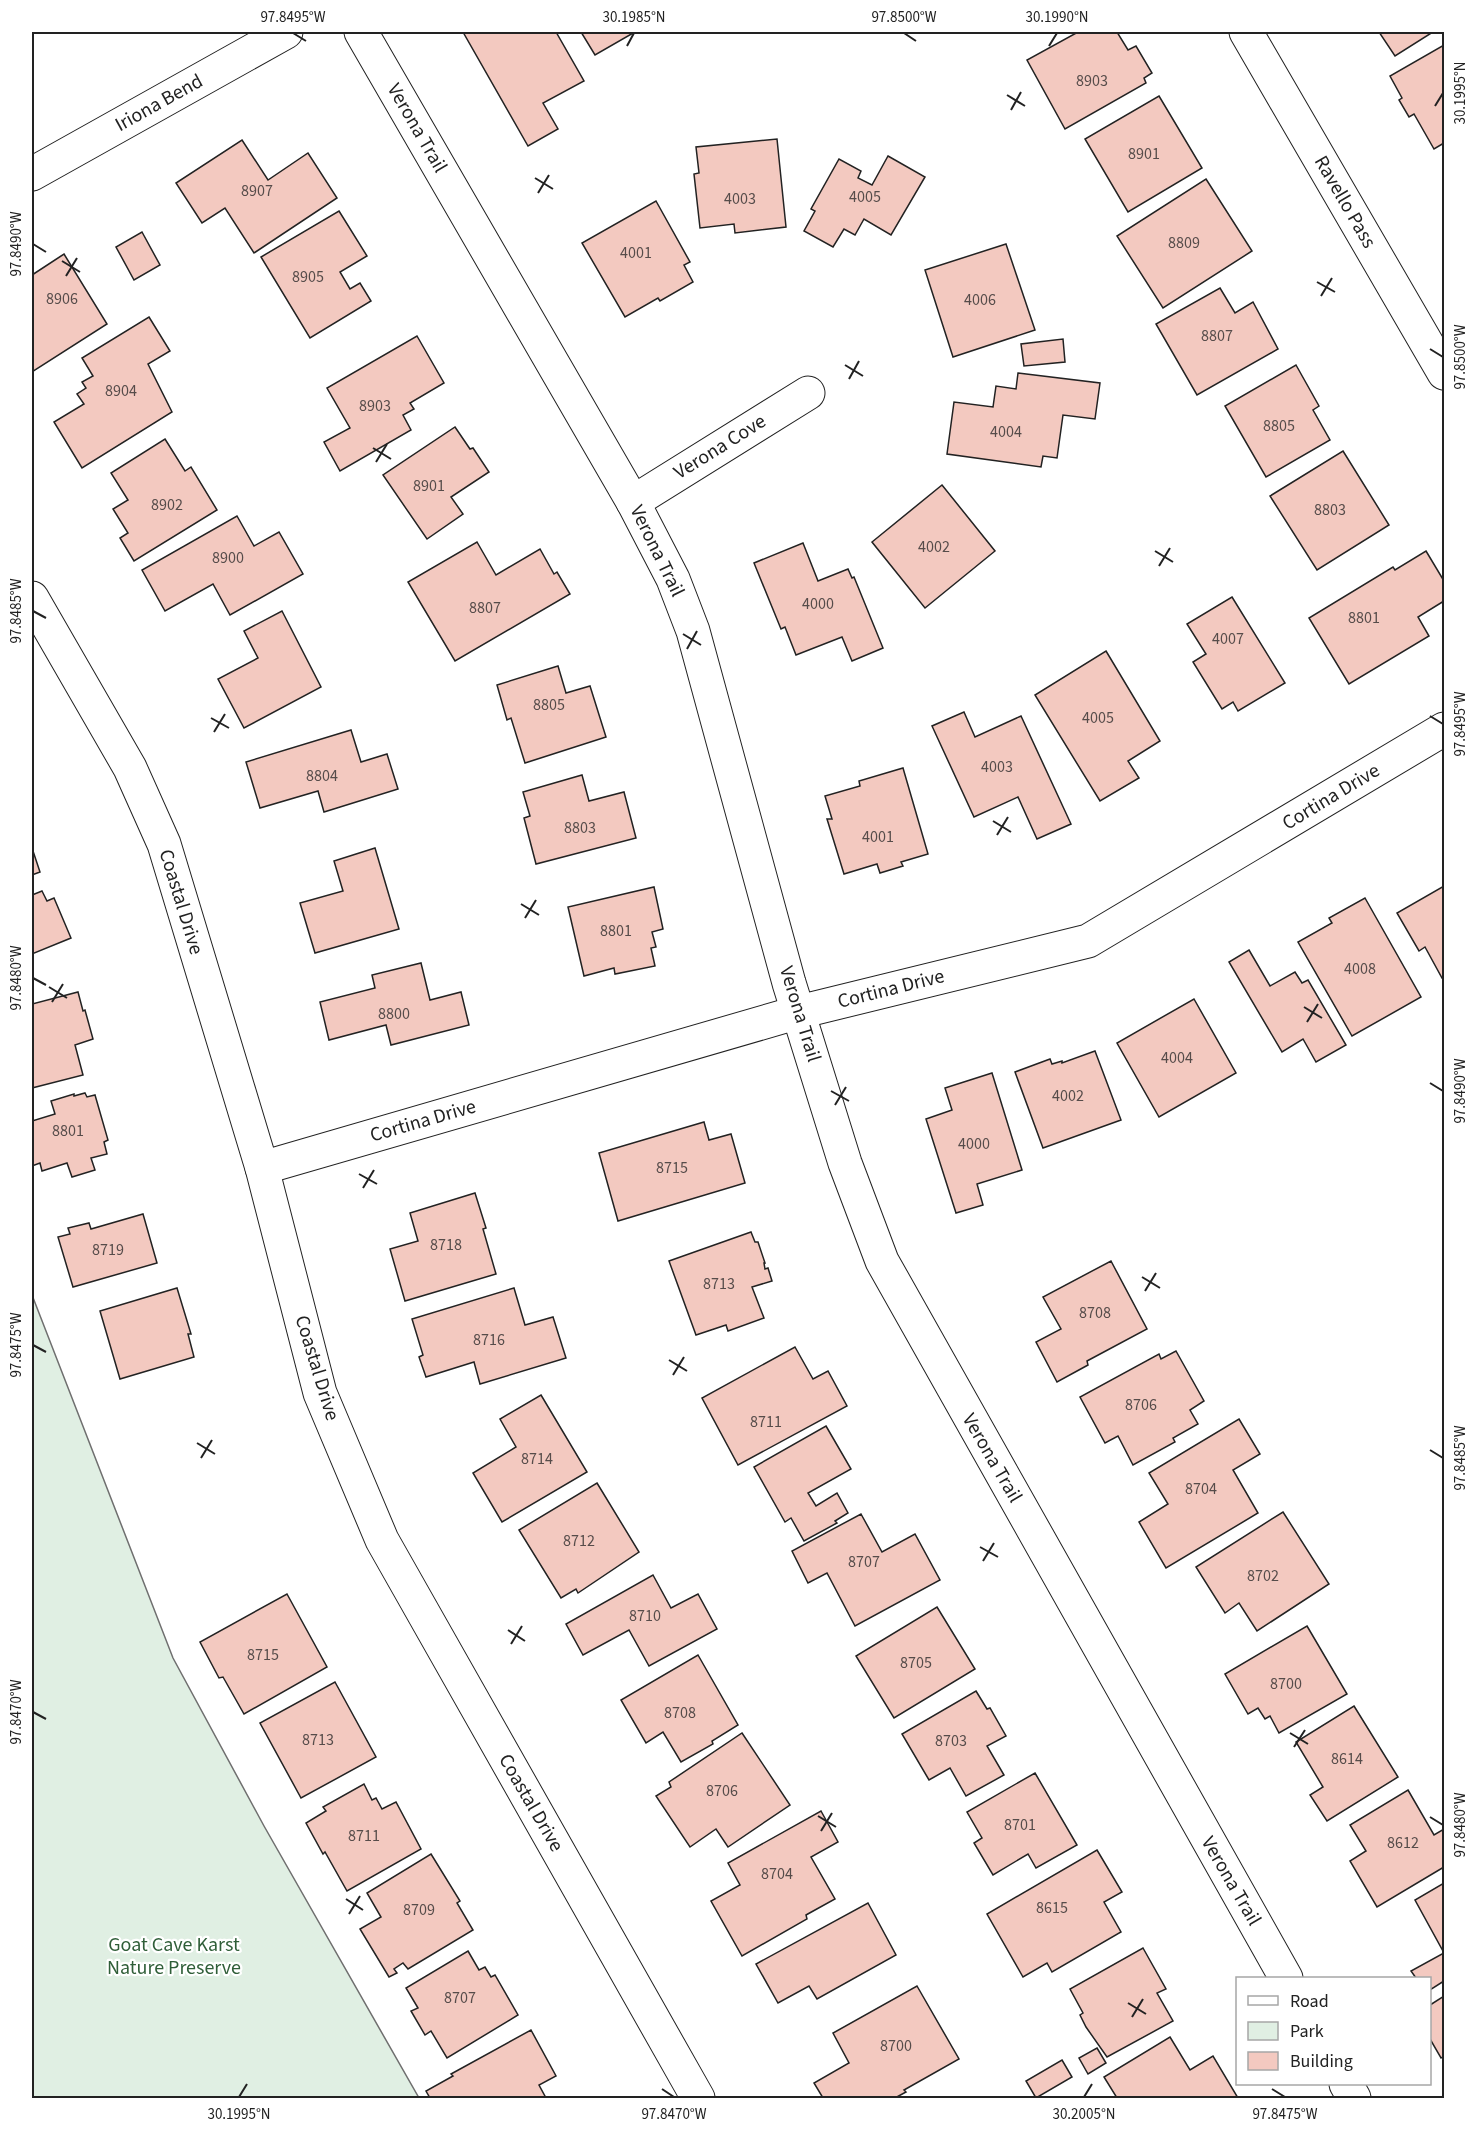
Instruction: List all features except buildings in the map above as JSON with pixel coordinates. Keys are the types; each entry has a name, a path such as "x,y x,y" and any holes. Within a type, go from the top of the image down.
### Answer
{"street":[{"name":"Iriona Bend","path":"32,174 286,32"},
{"name":"Verona Trail","path":"361,32 633,502 673,579 693,631 789,983 845,1163 882,1261 1285,1977"},
{"name":"Ravello Pass","path":"1246,32 1444,373"},
{"name":"Verona Cove","path":"633,502 808,393"},
{"name":"Coastal Drive","path":"32,598 130,768 164,844 262,1168 320,1393 382,1540 698,2098"},
{"name":"Cortina Drive","path":"262,1168 799,1012 1088,941 1444,729"}],"green space":[{"name":"Goat Cave Karst Nature Preserve","path":"32,1295 173,1658 264,1826 419,2098 32,2098"}]}
